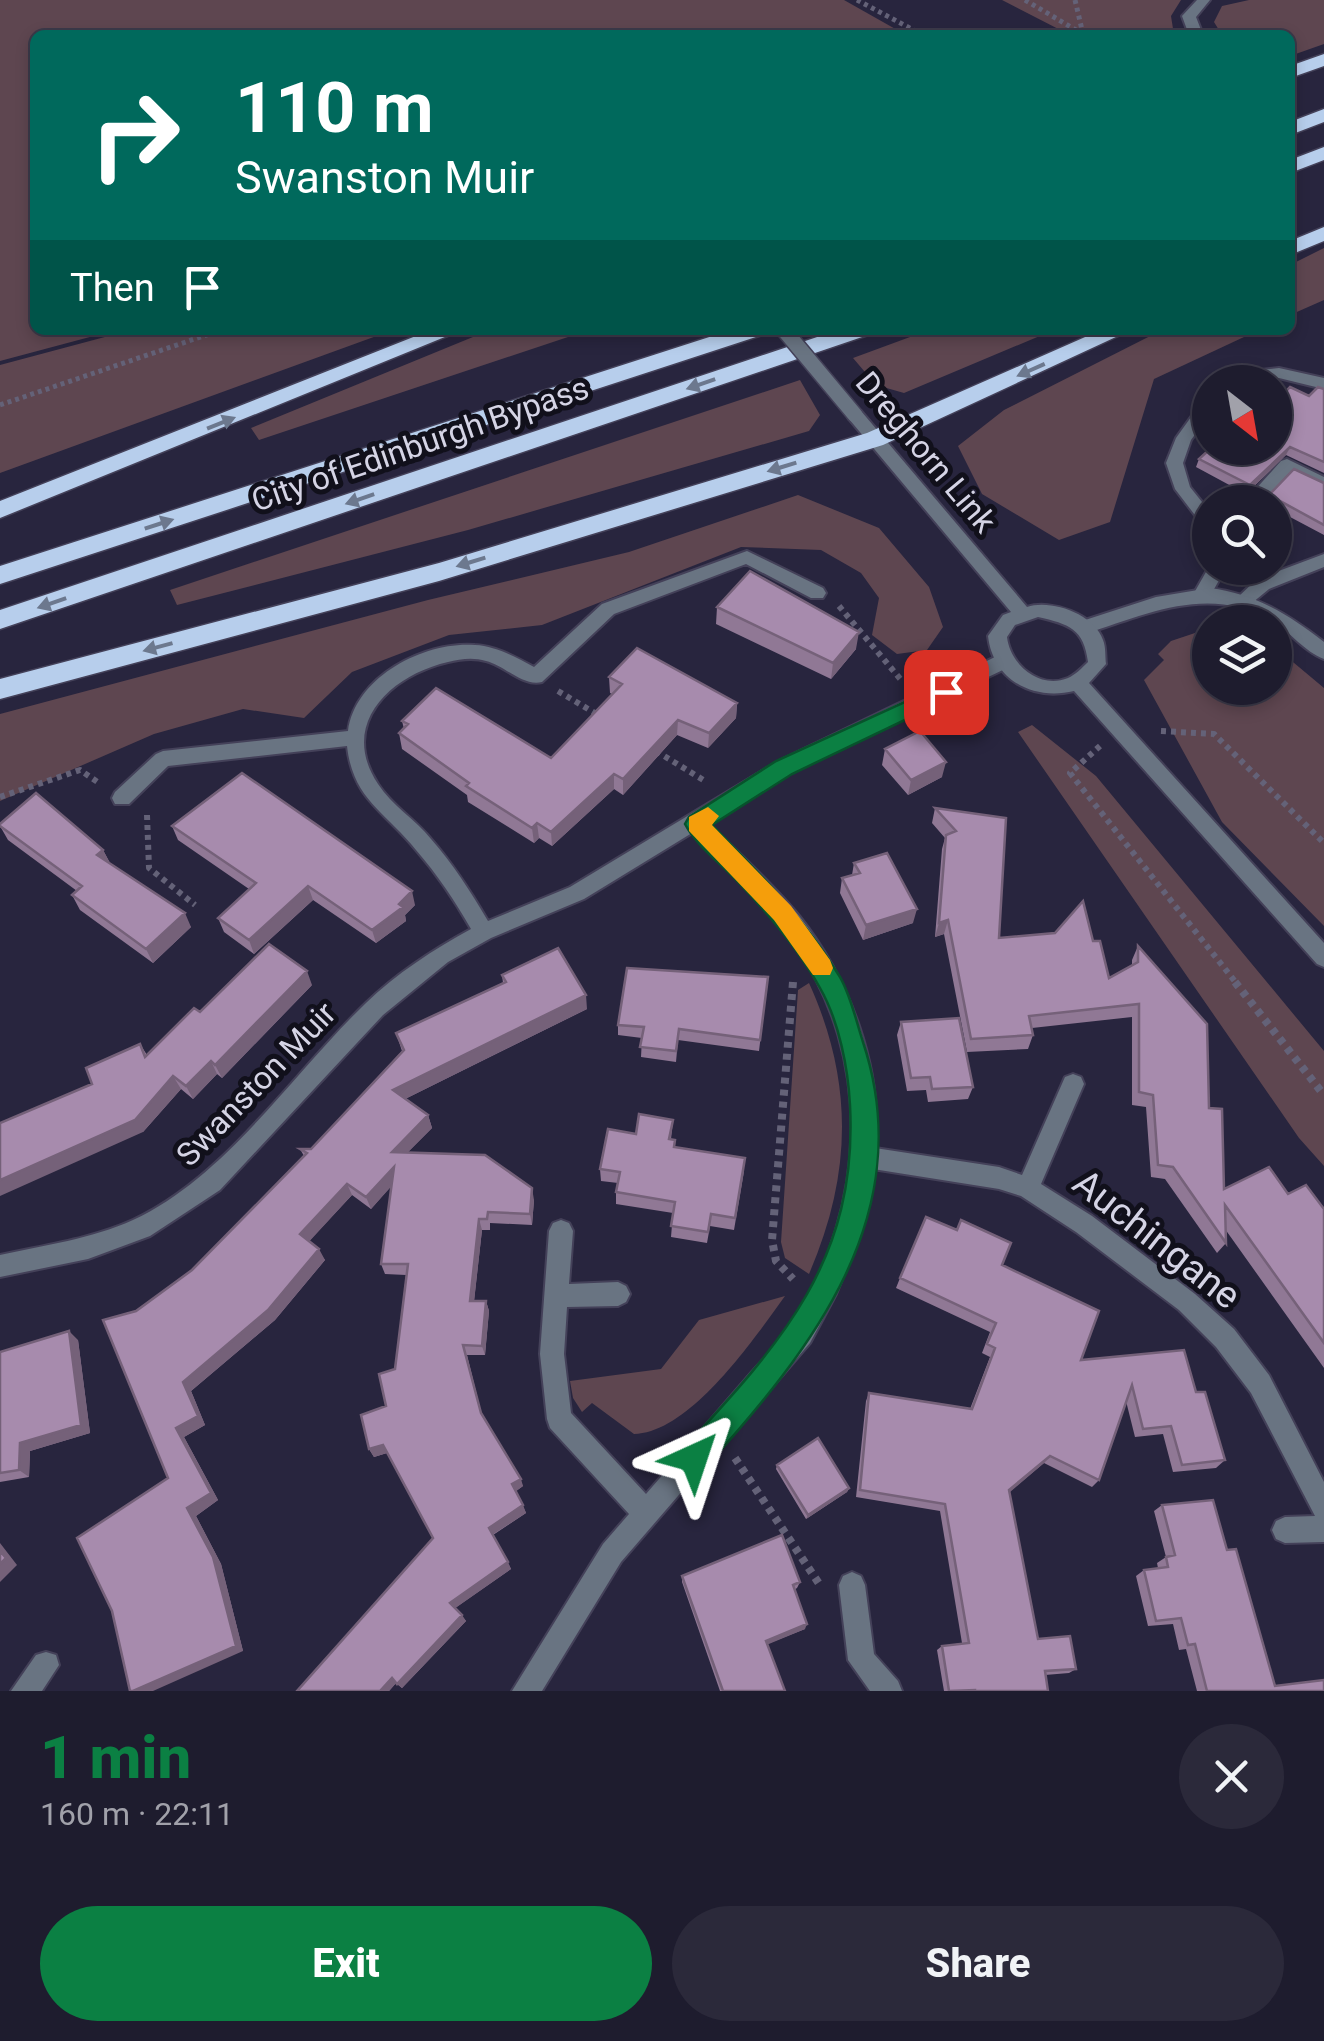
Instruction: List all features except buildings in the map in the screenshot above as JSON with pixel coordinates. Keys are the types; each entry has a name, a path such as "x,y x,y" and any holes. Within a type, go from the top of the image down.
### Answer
{"highway":[{"path":"1295,70 1324,60"},
{"path":"1295,127 1324,115"},
{"path":"1295,165 1324,153"},
{"path":"1295,246 1324,232"},
{"path":"0,510 438,335"},
{"name":"City of Edinburgh Bypass","path":"0,576 739,335"},
{"name":"City of Edinburgh Bypass","path":"0,620 845,335"},
{"path":"0,689 439,572 875,438 1109,335"}],"street":[{"path":"1194,30 1189,16 1204,0"},
{"name":"Dreghorn Link","path":"788,335 1022,613"},
{"path":"1292,374 1324,384"},
{"path":"1192,426 1176,446 1172,469 1192,502"},
{"path":"1268,485 1287,465 1324,484"},
{"path":"484,932 420,840 376,798 358,764 352,738 360,714 388,677 453,653 491,650 535,677 608,609 747,557 817,593"},
{"path":"1246,598 1276,578 1324,560"},
{"path":"1203,592 1207,585"},
{"path":"1086,627 1203,592 1246,598 1324,652"},
{"path":"1056,612 1086,627 1098,652 1090,675 1078,683 1044,687 1012,674 1002,662 996,639 1010,619 1022,613 1056,612"},
{"name":"Swanston Muir","path":"0,1266 88,1248 142,1228 212,1182 375,1008 441,956 484,932 577,893 784,768 1002,662"},
{"path":"1078,683 1324,958"},
{"path":"122,798 163,759 352,738"},
{"path":"526,1691 612,1553 767,1378 821,1301 847,1240 866,1157 858,1060 846,1016 819,964 782,913 696,824"},
{"name":"Auchingane","path":"1028,1188 1073,1084"},
{"name":"Auchingane","path":"866,1157 999,1178 1028,1188 1084,1224 1187,1302 1225,1338 1260,1384 1324,1508"},
{"path":"560,1231 552,1354 558,1419 645,1512"},
{"path":"558,1296 618,1294"},
{"path":"1284,1530 1324,1528"},
{"path":"853,1596 861,1660 888,1691"},
{"path":"24,1691 46,1665"}],"path":[{"path":"856,0 913,30"},
{"path":"1026,0 1076,30"},
{"path":"1075,0 1082,30"},
{"path":"0,405 206,335"},
{"path":"817,593 844,610 920,703"},
{"path":"535,677 602,718"},
{"path":"1324,843 1214,734 1118,728 1070,773 1324,1096"},
{"path":"651,748 734,798"},
{"path":"819,964 790,983 772,1240 776,1260 821,1301"},
{"path":"718,1432 831,1601 853,1596"}],"shaded area":[{"path":"0,0 844,0 897,30 30,30 30,335 97,335 0,361"},
{"path":"1002,0 1181,0 1171,16 1173,30 1060,30"},
{"path":"1249,0 1324,0 1324,44 1295,54 1295,30 1219,30 1214,22 1222,6"},
{"path":"1324,248 1324,300 1295,313 1295,262"},
{"path":"112,335 379,335 0,473 0,365"},
{"path":"478,335 574,335 259,440 251,428"},
{"path":"915,335 1042,335 904,393 876,385 853,358"},
{"path":"1152,335 1248,335 1154,379 1110,522 1059,540 982,494 958,446 1004,410"},
{"path":"800,380 820,415 809,431 468,530 177,605 170,590"},
{"path":"798,495 879,528 929,587 943,627 927,650 897,654 872,635 879,598 861,573 821,550 741,547 542,625 449,635 352,672 304,718 243,709 154,734 0,801 0,714 428,600 629,552"},
{"path":"1192,634 1192,705 1292,705 1292,661 1324,688 1324,926 1222,822 1144,680 1164,660 1158,654 1171,641"},
{"path":"1032,725 1096,776 1324,1051 1324,1166 1299,1138 1018,732"},
{"path":"809,983 834,1056 842,1128 833,1201 809,1274 785,1258 781,1242 798,990"},
{"path":"785,1296 719,1381 677,1418 655,1430 634,1434 592,1403 582,1412 573,1398 570,1381 661,1369 699,1320"}],"slow traffic":[{"path":"708,816 696,824 782,913 821,968"}],"route":[{"path":"694,1458 767,1378 821,1301 847,1240 866,1157 861,1072 846,1016 832,986 804,939 751,878 696,824 784,768 946,692"}]}
